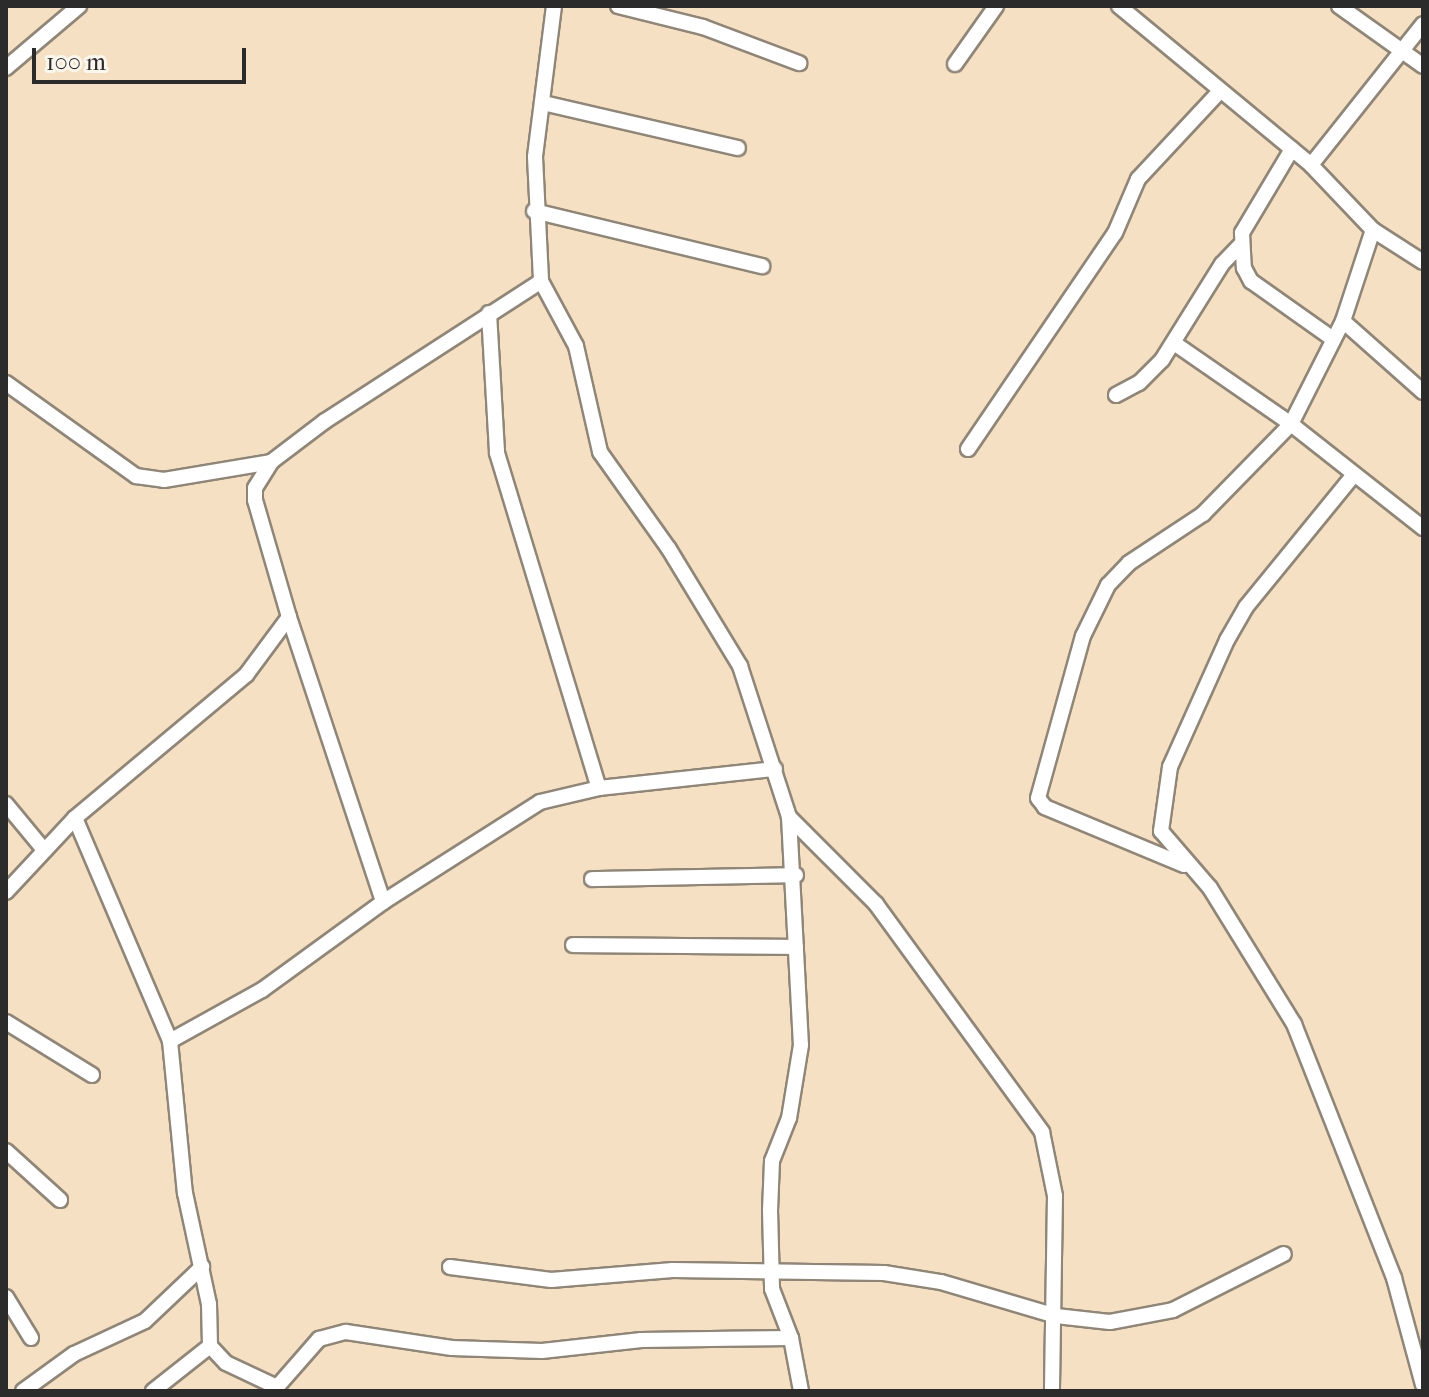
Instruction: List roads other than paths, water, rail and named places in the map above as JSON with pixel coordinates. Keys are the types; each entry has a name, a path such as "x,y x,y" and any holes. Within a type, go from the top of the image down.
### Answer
{"street":[{"path":"6,68 79,6"},
{"path":"554,6 534,211 541,281 576,346 600,452 732,649 789,817 796,875 801,1045 789,1118 772,1161 771,1271 775,1303 791,1338 801,1391"},
{"path":"618,6 703,27 799,63"},
{"path":"955,64 996,6"},
{"path":"1339,6 1423,66"},
{"path":"1123,7 1311,165 1373,230 1423,262"},
{"path":"1311,165 1404,55 1423,24"},
{"path":"968,449 1115,233 1138,179 1220,91"},
{"path":"543,103 738,148"},
{"path":"1116,395 1152,372 1174,343 1222,264 1241,244 1292,149"},
{"path":"534,211 762,266"},
{"path":"1192,868 1045,807 1039,790 1083,636 1108,585 1129,563 1203,514 1291,424 1343,321 1373,230"},
{"path":"1241,244 1251,281 1333,339"},
{"path":"383,902 289,617 255,500 255,488 271,462 541,281"},
{"path":"489,313 497,453 599,788"},
{"path":"1343,321 1423,392"},
{"path":"1174,343 1291,424 1352,477 1423,528"},
{"path":"6,383 136,476 164,480 271,462"},
{"path":"1352,477 1246,607 1183,733 1167,778 1161,831 1239,930 1317,1072 1349,1169 1394,1278 1423,1385"},
{"path":"6,892 75,818 246,675 289,617"},
{"path":"170,1041 262,990 383,902 540,802 599,788 775,769"},
{"path":"6,804 44,850"},
{"path":"789,817 876,904 1034,1114 1053,1178 1056,1316 1052,1391"},
{"path":"75,818 170,1041 185,1193 202,1267 210,1346 245,1375 276,1389 303,1352 319,1339 346,1332 452,1348 542,1351 641,1340 791,1338"},
{"path":"592,879 796,875"},
{"path":"573,945 796,947"},
{"path":"6,1022 92,1075"},
{"path":"6,1151 60,1200"},
{"path":"450,1267 551,1280 673,1270 834,1269 912,1278 1056,1316 1110,1322 1173,1310 1284,1254"},
{"path":"23,1391 74,1354 145,1321 202,1267"},
{"path":"6,1297 31,1338"},
{"path":"153,1391 210,1346"}]}
